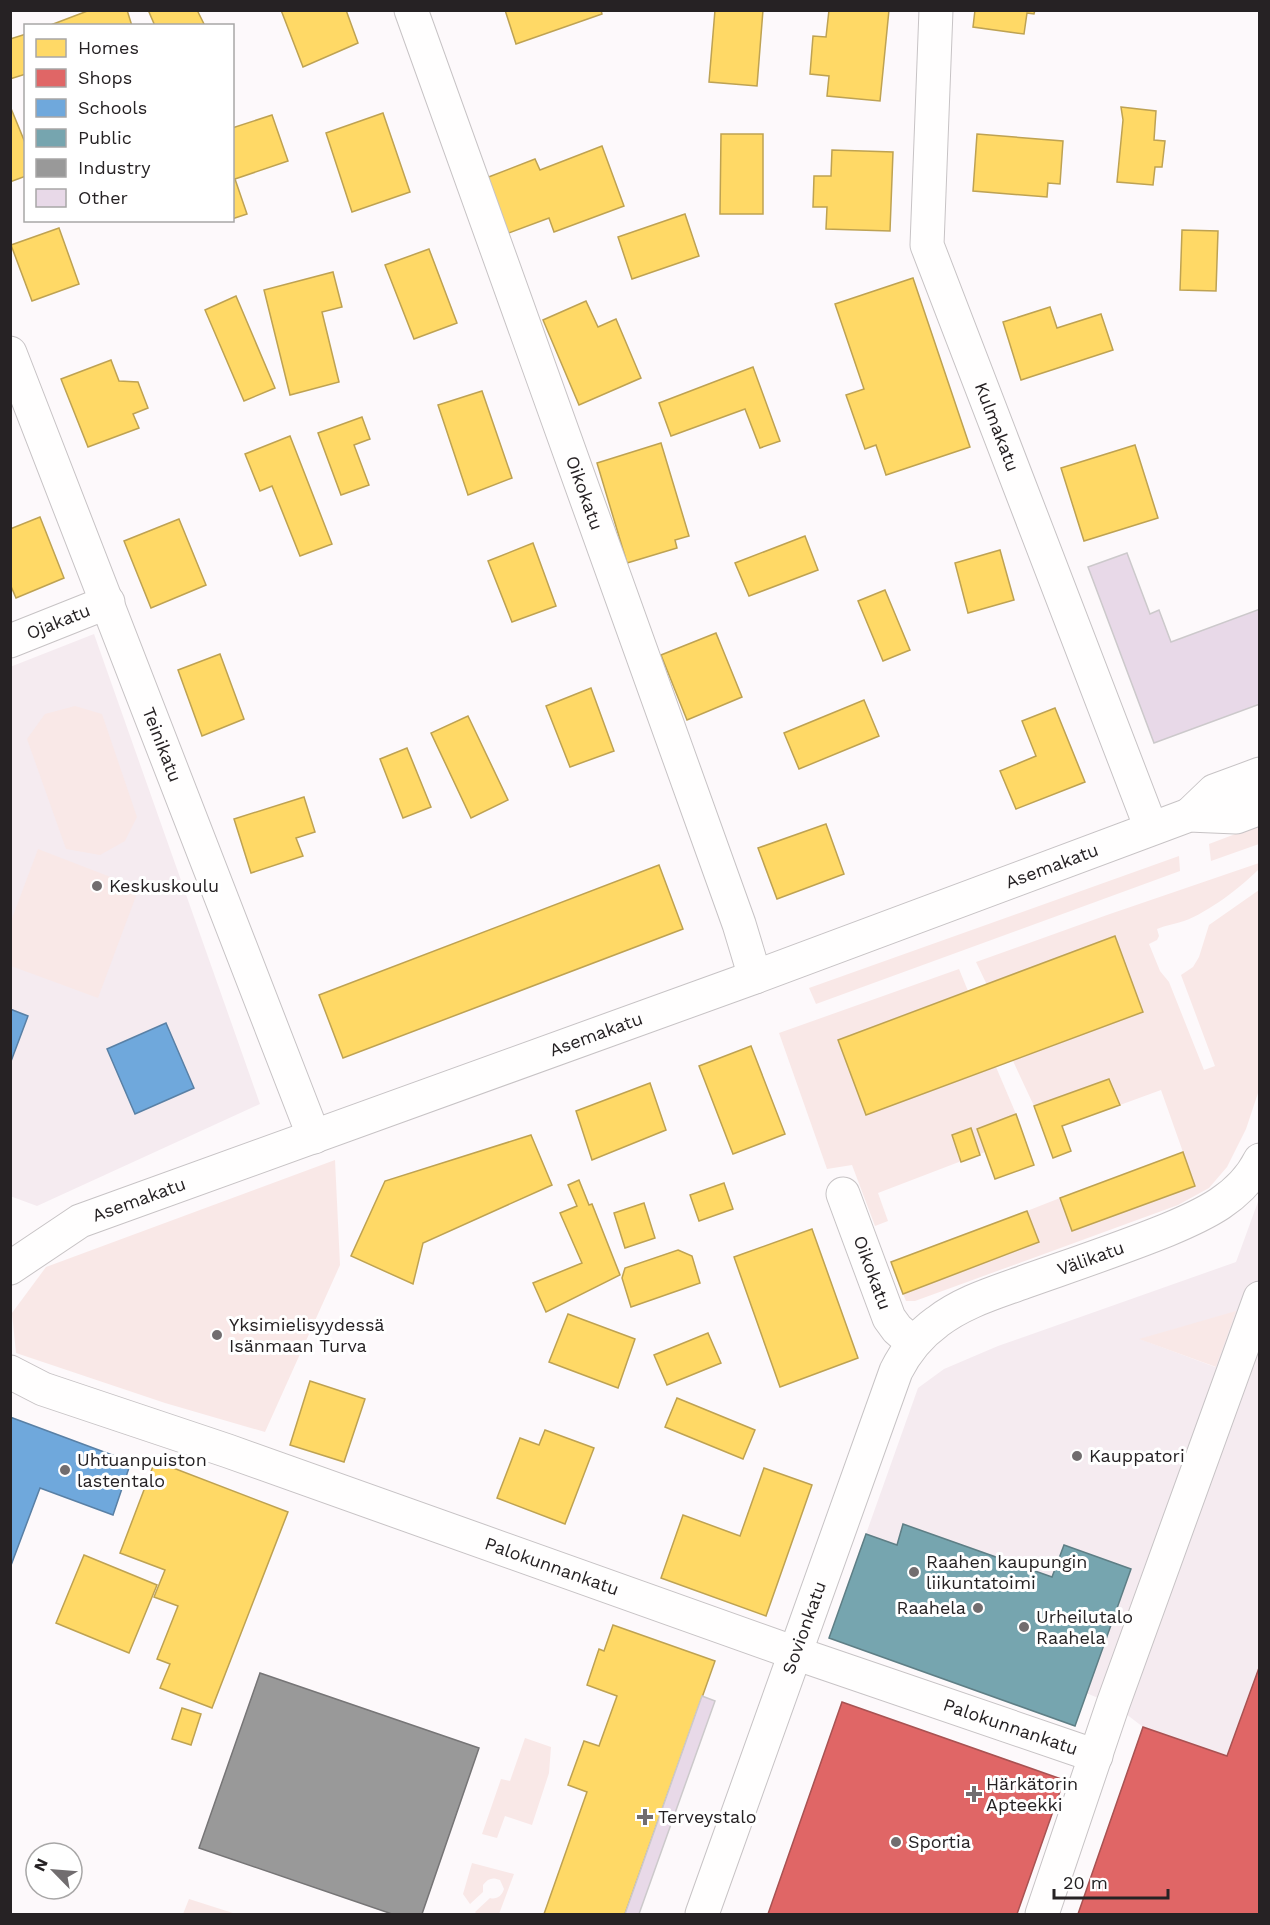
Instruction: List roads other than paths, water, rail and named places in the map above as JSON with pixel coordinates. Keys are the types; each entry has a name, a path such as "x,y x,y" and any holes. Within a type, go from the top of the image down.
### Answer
{"street":[{"name":"Oikokatu","path":"411,10 739,924 755,977"},
{"name":"Kulmakatu","path":"936,10 927,245 1151,828"},
{"name":"Teinikatu","path":"10,353 314,1137"},
{"name":"Ojakatu","path":"10,641 108,603"},
{"name":"Asemakatu","path":"1189,815 1214,791 1260,774"},
{"name":"Asemakatu","path":"10,1268 80,1221 755,977 1151,828 1189,815 1236,817 1260,808"},
{"name":"Välikatu","path":"913,1343 935,1323 964,1305 1158,1233 1200,1215 1229,1198 1252,1173 1260,1160"},
{"name":"Oikokatu","path":"843,1194 889,1318 897,1329 913,1343"},
{"path":"1042,1914 1096,1756 1260,1298"},
{"name":"Sovionkatu","path":"702,1914 896,1371 913,1343"},
{"name":"Palokunnankatu","path":"10,1372 43,1389 228,1451 795,1653 1096,1756"}],"place":[{"name":"Keskuskoulu","path":"97,886"},
{"name":"Yksimielisyydessä Isänmaan Turva","path":"217,1335"},
{"name":"Kauppatori","path":"1077,1456"},
{"name":"Uhtuanpuiston lastentalo","path":"65,1470"},
{"name":"Raahen kaupungin liikuntatoimi","path":"914,1572"},
{"name":"Raahela","path":"978,1608"},
{"name":"Urheilutalo Raahela","path":"1024,1627"},
{"name":"Härkätorin Apteekki","path":"974,1794"},
{"name":"Terveystalo","path":"645,1817"},
{"name":"Sportia","path":"896,1842"}]}
